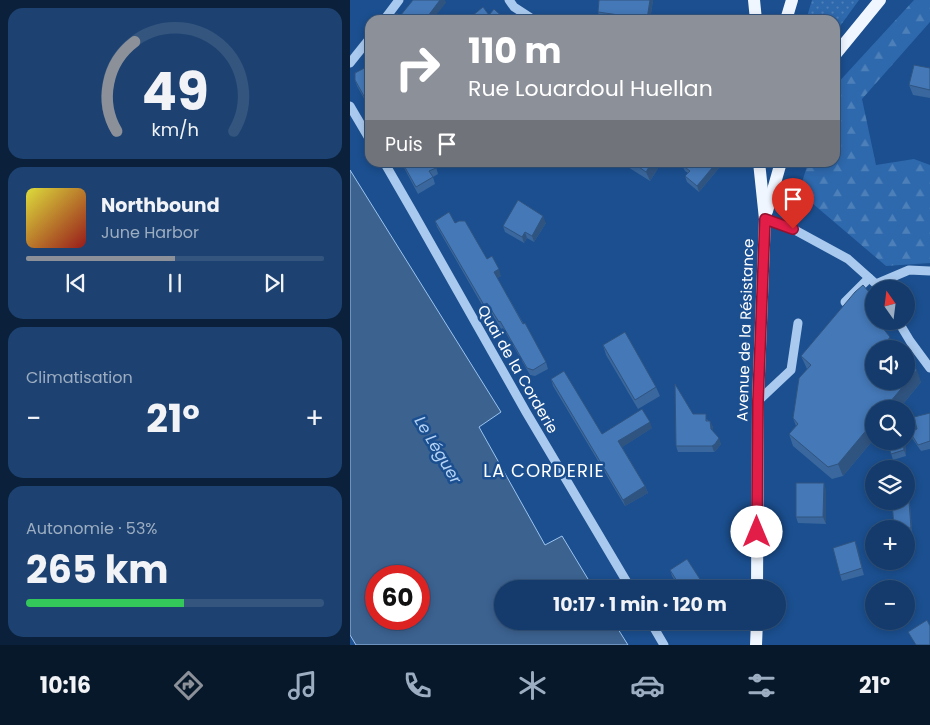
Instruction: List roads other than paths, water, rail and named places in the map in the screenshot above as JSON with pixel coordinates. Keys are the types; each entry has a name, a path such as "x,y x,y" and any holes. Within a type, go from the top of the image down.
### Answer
{"main road":[{"path":"754,0 756,15"},
{"path":"788,15 792,0"},
{"path":"840,49 880,0"},
{"name":"Avenue de la Résistance","path":"757,580 758,401 765,219 760,167"},
{"path":"765,219 780,167"},
{"path":"756,645 757,630"}],"street":[{"path":"388,15 399,0"},
{"path":"509,0 514,7 526,15"},
{"path":"350,63 365,44"},
{"path":"350,106 365,132"},
{"name":"Quai de la Corderie","path":"387,167 526,412 625,580"},
{"path":"765,219 793,229 848,259 872,280"},
{"path":"883,280 909,270 930,271"},
{"path":"845,302 865,289"},
{"path":"758,401 791,370 798,323"},
{"path":"903,330 930,368"},
{"path":"655,630 664,645"}],"water":[{"name":"Le Léguer","path":"350,170 501,412 479,427 545,545 562,536 589,580 494,580 494,630 619,630 628,645 356,645 350,635"}],"district":[{"name":"LA CORDERIE","path":"544,470"}]}
